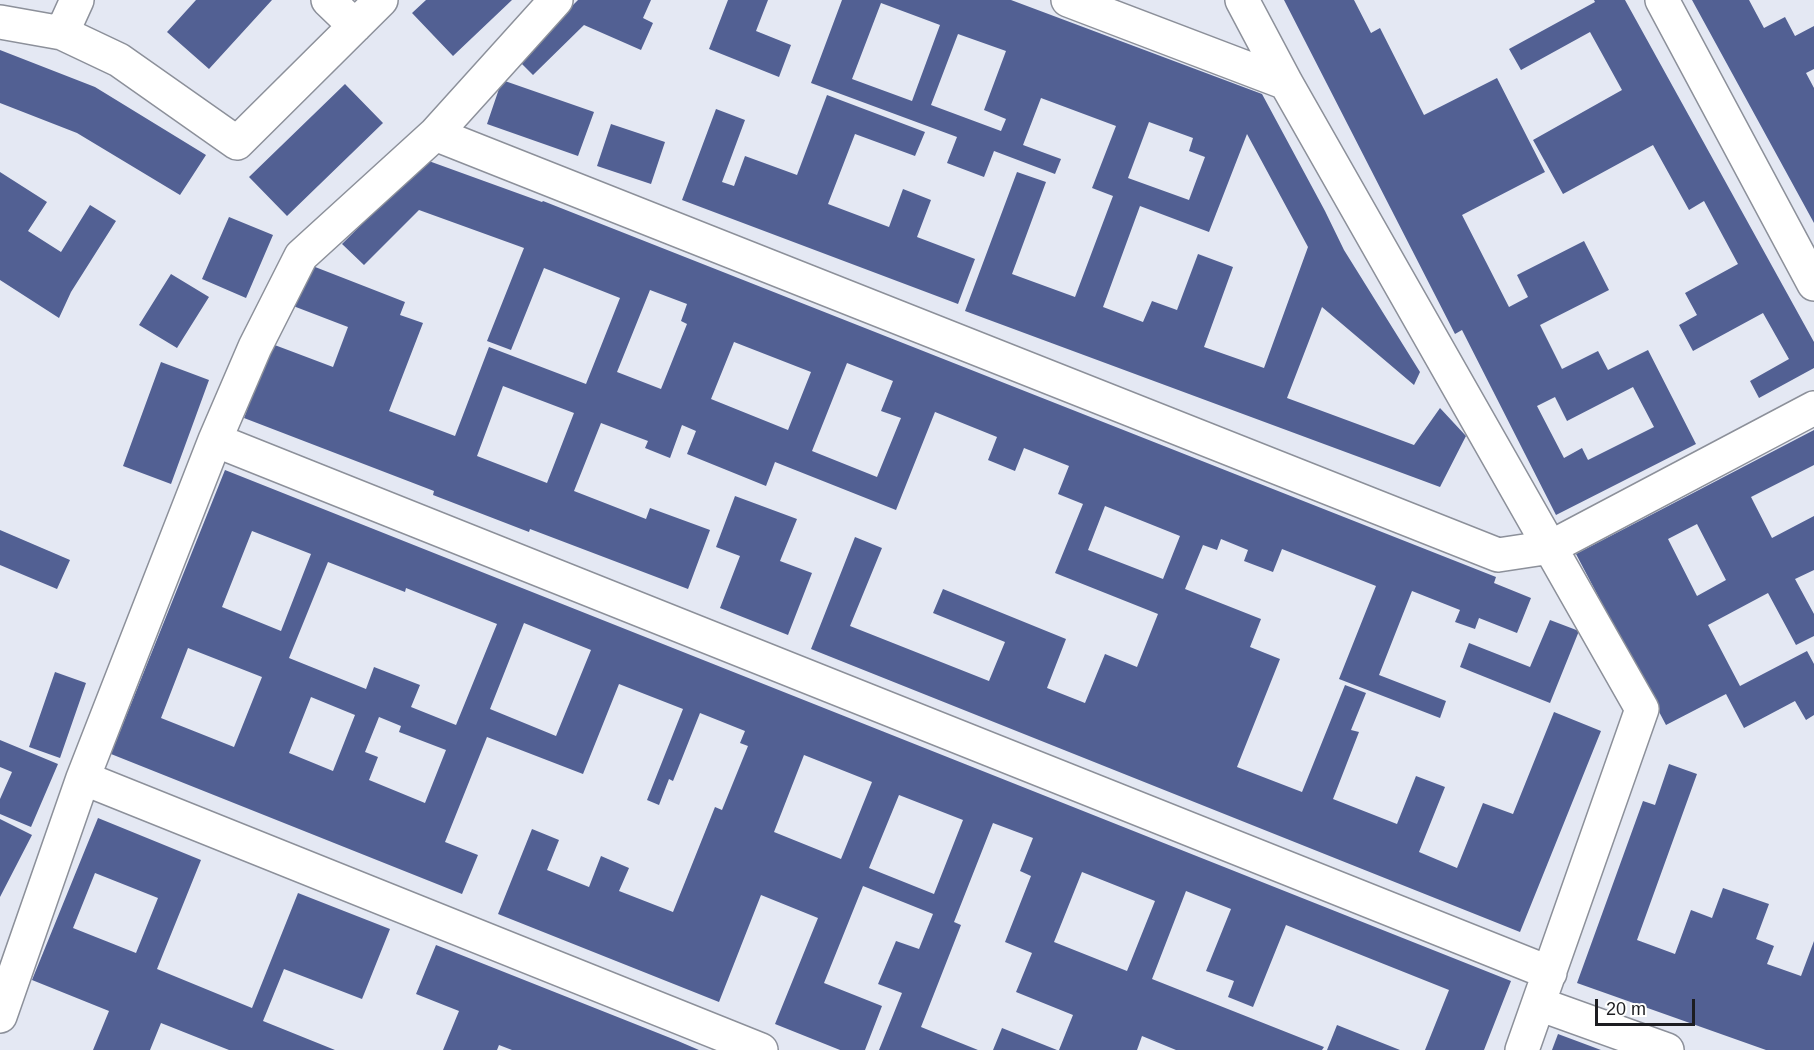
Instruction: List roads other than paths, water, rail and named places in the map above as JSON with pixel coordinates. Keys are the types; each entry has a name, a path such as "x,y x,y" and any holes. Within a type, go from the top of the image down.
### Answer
{"street":[{"path":"62,33 77,0"},
{"path":"328,0 355,26"},
{"path":"0,22 62,33 119,60 237,143 381,0"},
{"path":"0,1016 83,778 215,440 255,346 301,256 435,134 556,0"},
{"path":"1068,0 1286,83"},
{"path":"1242,0 1286,83 1642,710 1522,1050"},
{"path":"1662,0 1814,284"},
{"path":"435,134 1498,555 1551,547 1814,408"},
{"path":"215,440 1550,973"},
{"path":"83,778 761,1050"},
{"path":"1539,1004 1667,1050"}]}
